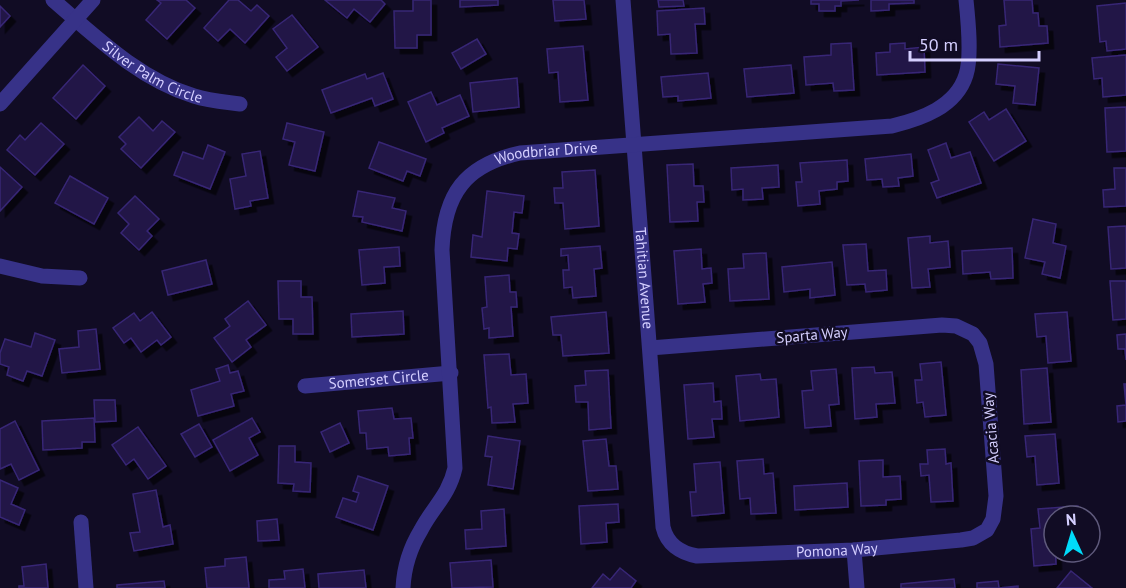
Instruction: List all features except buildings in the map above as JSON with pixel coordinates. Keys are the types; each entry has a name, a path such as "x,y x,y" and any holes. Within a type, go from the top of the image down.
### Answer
{"street":[{"name":"Silver Palm Circle","path":"53,0 139,70 160,83 197,97 240,104"},
{"path":"0,104 93,0"},
{"name":"Tahitian Avenue","path":"623,0 663,527 671,543 678,550"},
{"name":"Woodbriar Drive","path":"403,588 405,564 420,530 451,485 455,468 442,250 443,230 446,212 453,198 471,174 499,157 520,153 892,126 913,121 945,104 957,92 966,74 966,0"},
{"path":"0,266 42,276 80,278"},
{"name":"Sparta Way","path":"650,348 942,325 956,326 973,334"},
{"name":"Acacia Way","path":"973,334 980,343 986,364 996,496 990,525"},
{"name":"Somerset Circle","path":"305,386 451,373"},
{"path":"81,522 86,588"},
{"name":"Pomona Way","path":"678,550 688,555 712,557 854,550 973,538 987,530 990,525"},
{"path":"854,550 857,588"}]}
